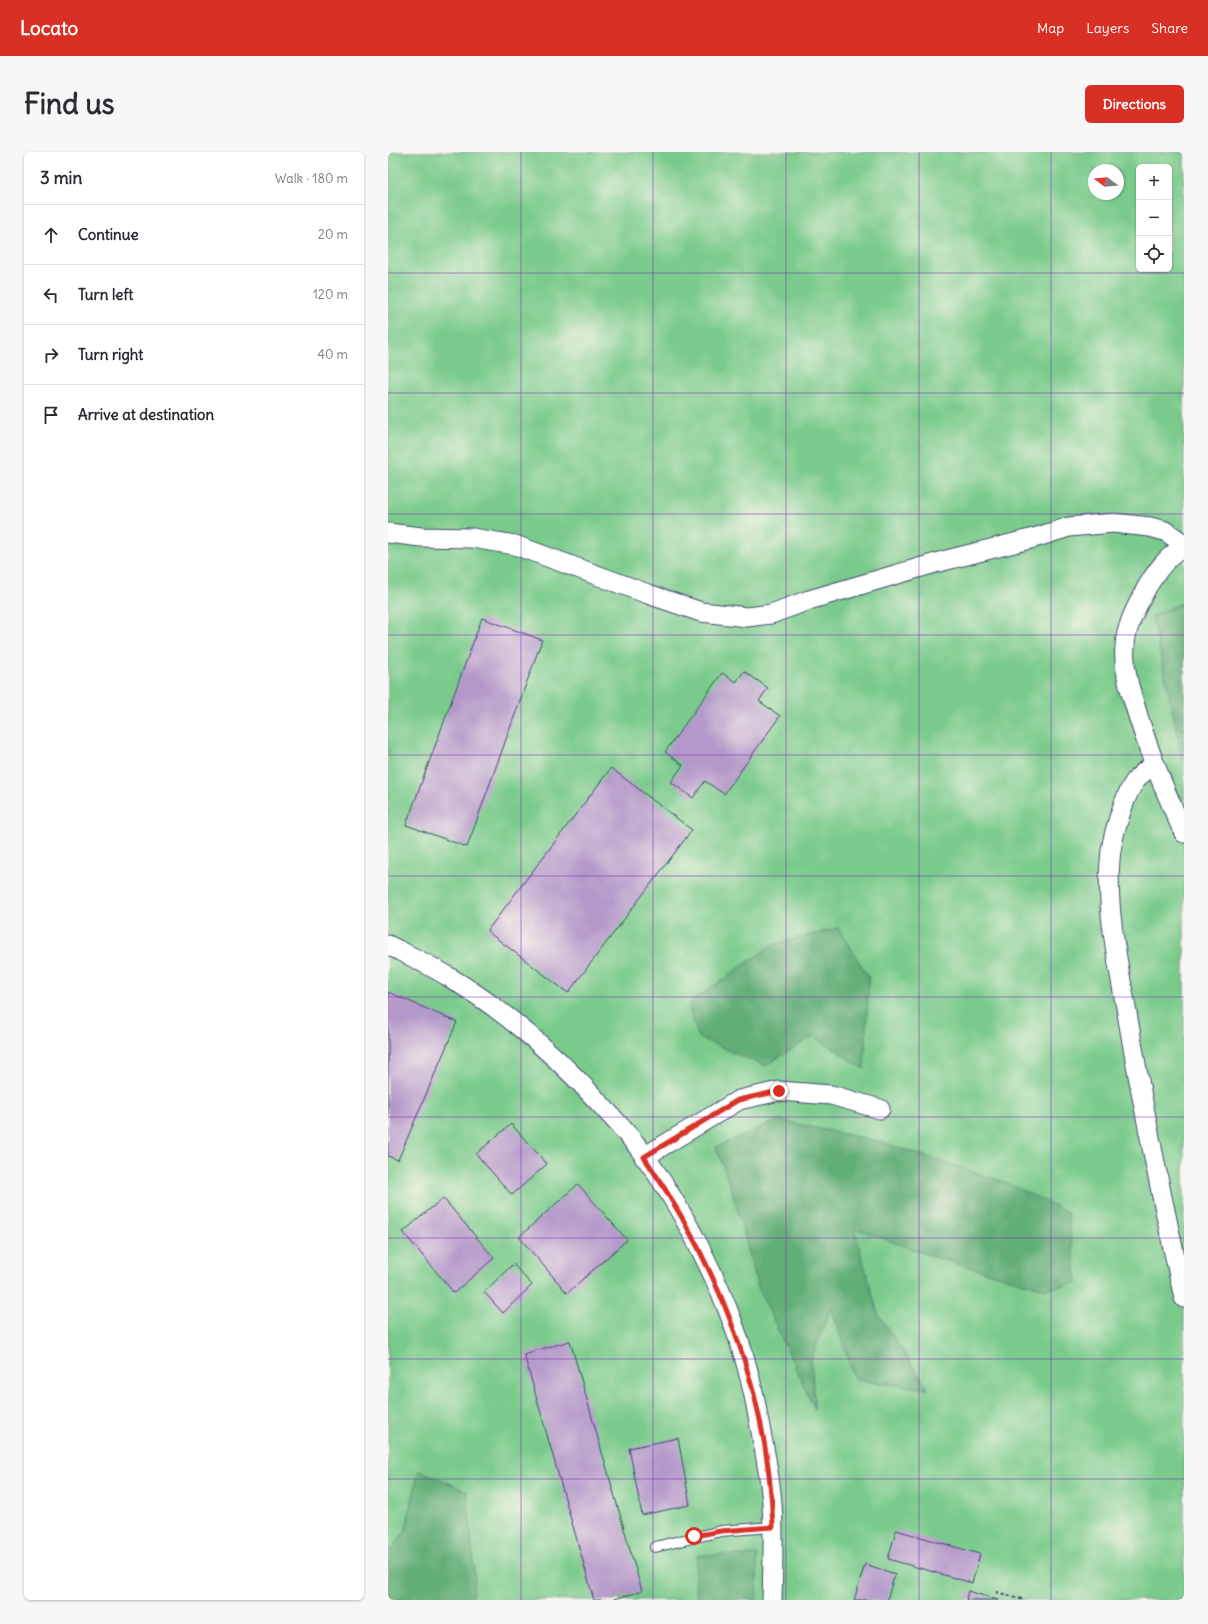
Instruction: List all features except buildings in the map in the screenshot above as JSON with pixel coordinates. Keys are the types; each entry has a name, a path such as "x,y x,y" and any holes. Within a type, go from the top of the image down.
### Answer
{"street":[{"path":"388,532 422,536 472,538 515,545 648,594 702,612 747,617 771,614 809,600 939,562 1034,538 1069,526 1112,523 1150,527 1165,531 1184,544"},
{"path":"1184,548 1175,552 1165,562 1150,583 1136,607 1128,626 1125,646 1126,666 1131,693 1155,764 1184,833"},
{"path":"1155,764 1135,781 1118,823 1112,842 1110,859 1110,900 1122,988 1143,1106 1184,1298"},
{"path":"388,945 448,976 477,995 521,1028 587,1090 620,1126 644,1157 687,1224 704,1257 735,1331 751,1382 767,1462 772,1503 774,1563 772,1600"},
{"path":"644,1157 738,1100 779,1091 831,1095 880,1109"}],"lane":[{"path":"655,1547 721,1531 773,1527"}],"path":[{"path":"996,1592 1025,1600"}],"green space":[{"path":"388,152 1184,152 1184,1600 388,1600"},
{"path":"1184,602 1184,765 1152,616"},
{"path":"838,928 869,978 864,1069 814,1036 765,1066 698,1037 688,1004 772,945"},
{"path":"778,1120 882,1142 1007,1183 1067,1212 1077,1283 1045,1289 934,1257 854,1228 878,1314 928,1389 855,1380 831,1307 811,1360 815,1410 758,1287 733,1194 716,1147"},
{"path":"419,1470 467,1491 475,1577 472,1600 388,1600 388,1552 405,1532"},
{"path":"697,1555 757,1555 757,1600 697,1600 695,1578"}],"route":[{"path":"694,1536 721,1531 773,1527 772,1503 767,1462 751,1382 735,1331 719,1291 687,1224 644,1157 738,1100 779,1091"}]}
